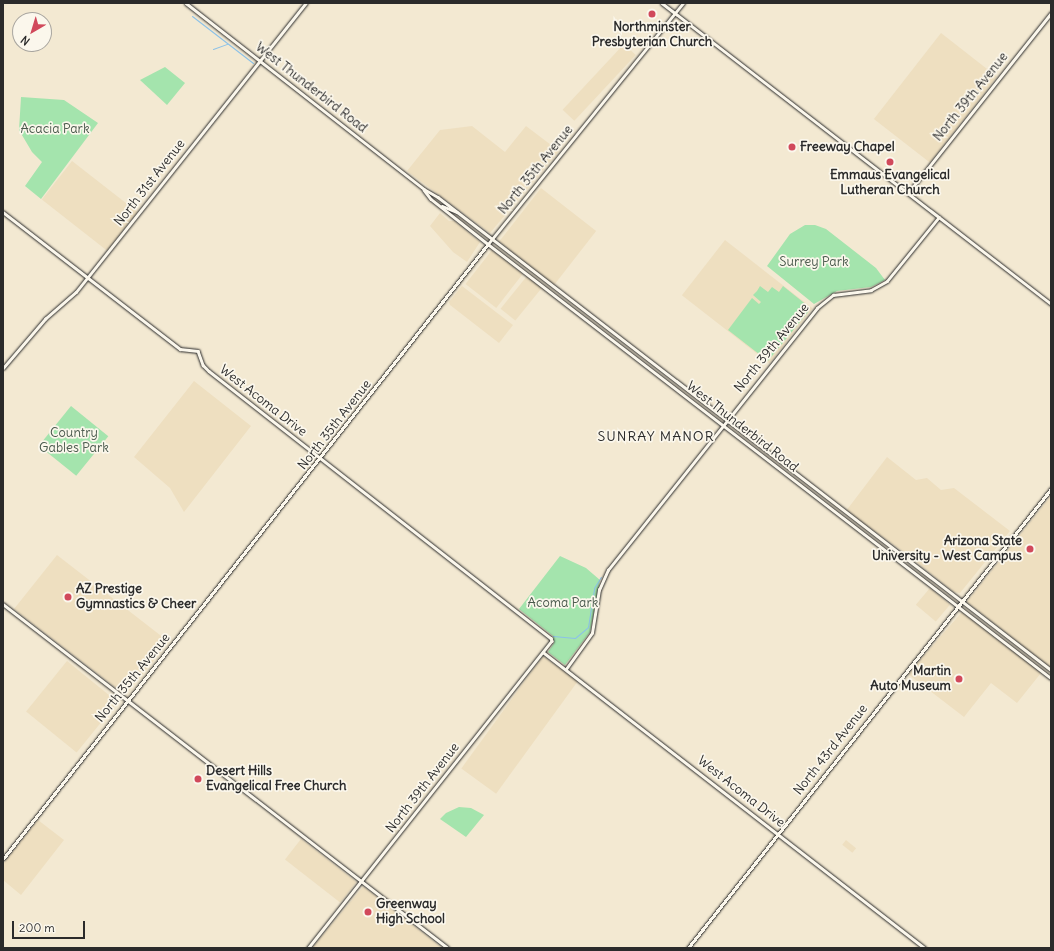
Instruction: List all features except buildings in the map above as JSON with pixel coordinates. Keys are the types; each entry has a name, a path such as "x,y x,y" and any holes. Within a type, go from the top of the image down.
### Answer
{"main road":[{"name":"West Thunderbird Road","path":"186,3 424,190 458,212 1051,670"},
{"name":"North 31st Avenue","path":"3,368 44,318 72,297 88,278 306,3"},
{"path":"662,3 1051,304"},
{"name":"North 35th Avenue","path":"3,859 126,701 321,458 488,244 683,3"},
{"name":"North 39th Avenue","path":"908,193 1051,13"},
{"name":"West Thunderbird Road","path":"424,190 438,204 488,244 1051,678"},
{"path":"438,204 458,212"},
{"name":"West Acoma Drive","path":"3,212 180,349 198,351 203,365 209,371 552,640"},
{"name":"North 39th Avenue","path":"566,669 592,633 599,590 608,570 823,301 843,292 871,290 887,281 939,217"},
{"name":"North 43rd Avenue","path":"688,948 1051,489"},
{"path":"3,604 126,701 448,948"},
{"name":"North 39th Avenue","path":"309,948 552,640"},
{"path":"1022,656 1026,651"},
{"name":"West Acoma Drive","path":"543,652 925,948"}],"shaded area":[{"path":"941,33 997,77 930,163 874,119"},
{"path":"624,44 636,55 574,121 563,110"},
{"path":"472,126 505,152 526,126 559,151 490,233 407,171 440,130"},
{"path":"72,161 137,212 107,251 42,200"},
{"path":"541,188 596,231 554,285 499,242"},
{"path":"440,213 449,221 454,221 480,242 467,262 453,252 430,226"},
{"path":"725,240 812,308 769,363 682,295"},
{"path":"492,250 523,274 496,308 466,284"},
{"path":"527,276 542,288 515,321 501,309"},
{"path":"462,286 513,325 499,343 450,305 449,302"},
{"path":"194,381 251,426 184,512 170,488 134,457"},
{"path":"887,457 916,480 927,478 941,490 954,488 1010,531 960,593 954,592 904,552 846,511"},
{"name":"Arizona State University - West Campus","path":"1051,496 1051,668 967,602"},
{"path":"57,555 169,642 127,693 123,693 14,609"},
{"path":"930,588 950,605 936,622 916,605"},
{"path":"962,612 1041,673 1017,703 991,683 964,717 908,674"},
{"path":"543,656 578,681 496,794 461,768"},
{"path":"67,661 118,702 77,752 26,712"},
{"path":"38,820 64,840 21,895 3,880 3,864"},
{"path":"301,839 356,882 340,903 285,859"},
{"path":"846,840 856,848 852,853 842,845"},
{"name":"Greenway High School","path":"364,887 442,948 312,948"}],"green space":[{"path":"165,67 185,83 167,105 140,80"},
{"name":"Acacia Park","path":"21,97 64,100 98,123 41,199 25,186 42,162 32,152 19,130"},
{"name":"Surrey Park","path":"805,225 815,225 826,229 876,268 885,280 871,287 837,291 814,304 767,266 790,234"},
{"path":"760,286 768,292 772,287 779,292 783,286 808,306 809,311 768,361 728,330 752,298 759,304 761,302 753,295"},
{"name":"Country Gables Park","path":"71,406 108,436 76,476 39,446"},
{"name":"Acoma Park","path":"560,556 586,568 600,580 590,632 565,665 548,652 554,643 553,636 519,609"},
{"path":"459,807 471,808 484,815 466,837 440,819 446,813"}],"waterway":[{"path":"192,16 253,63"},
{"path":"213,49 227,44"},
{"path":"553,636 575,638 588,627 594,588 601,577"}],"place":[{"name":"Northminster Presbyterian Church","path":"652,14"},
{"name":"Freeway Chapel","path":"792,147"},
{"name":"Emmaus Evangelical Lutheran Church","path":"890,162"},
{"name":"Arizona State University - West Campus","path":"1030,549"},
{"name":"AZ Prestige Gymnastics & Cheer","path":"68,597"},
{"name":"Martin Auto Museum","path":"959,679"},
{"name":"Desert Hills Evangelical Free Church","path":"198,779"},
{"name":"Greenway High School","path":"368,912"}],"district":[{"name":"SUNRAY MANOR","path":"656,436"}]}
